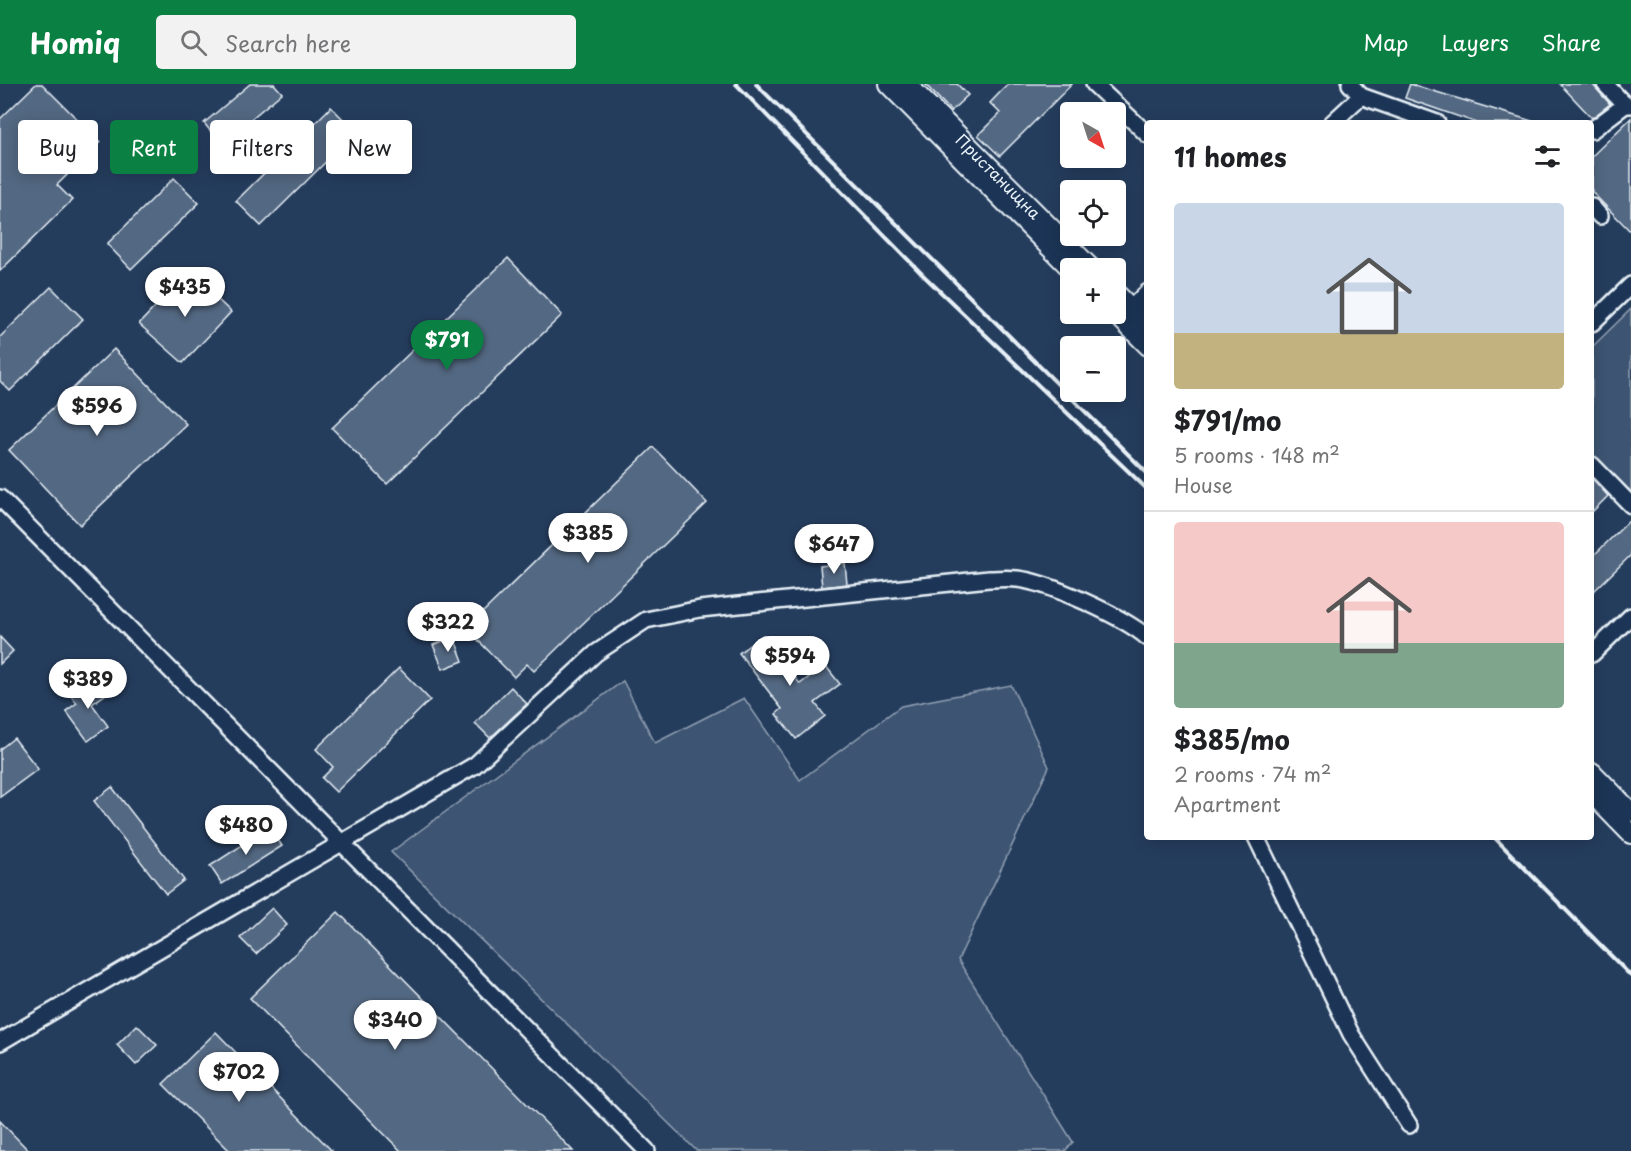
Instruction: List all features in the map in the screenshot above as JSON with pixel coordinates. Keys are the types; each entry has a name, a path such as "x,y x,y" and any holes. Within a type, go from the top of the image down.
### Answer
{"main road":[{"name":"Пристанищна","path":"888,84 1060,258"},
{"name":"Пристанищна","path":"907,84 1081,258"},
{"path":"1126,313 1144,323"},
{"path":"1126,315 1144,340"},
{"path":"1594,774 1631,812"},
{"path":"1594,796 1631,834"}],"street":[{"path":"1094,84 1144,131"},
{"path":"1350,84 1361,96 1429,120"},
{"path":"1594,129 1628,105 1608,85"},
{"path":"1335,120 1361,96"},
{"path":"1594,321 1631,285"},
{"path":"1126,309 1144,295"},
{"path":"1594,467 1631,505"},
{"path":"0,498 647,1151"},
{"path":"0,1042 475,765 588,660 646,620 700,609 989,579 1018,579 1041,585 1099,609 1144,636"},
{"path":"1594,652 1631,616"},
{"path":"1258,840 1351,1034 1409,1125"}],"shaded area":[{"path":"1631,309 1631,497 1594,459 1594,345"},
{"path":"623,681 655,743 744,698 800,780 901,706 1011,685 1049,767 958,960 1073,1142 1065,1151 697,1151 391,852"}],"building":[{"path":"36,84 42,84 78,120 18,120 18,174 68,174 57,185 72,200 0,271 0,119"},
{"path":"250,84 274,84 282,93 250,120 210,120 210,130 204,123"},
{"path":"925,84 957,84 968,95 951,111"},
{"path":"1008,84 1072,84 1000,156 978,135 1000,113 990,103"},
{"path":"1410,84 1529,120 1468,120 1405,98"},
{"path":"1560,84 1592,84 1610,104 1592,118"},
{"path":"331,107 344,120 326,120 326,162 314,174 314,124"},
{"path":"1631,118 1631,232 1594,194 1594,154"},
{"path":"263,174 314,174 261,226 236,201"},
{"path":"174,178 199,203 131,269 107,244"},
{"path":"508,258 562,315 387,484 332,428"},
{"path":"188,272 231,312 183,363 139,324"},
{"path":"51,287 83,319 10,391 0,381 0,337"},
{"path":"114,349 186,424 80,525 9,450"},
{"path":"653,447 707,503 534,671 527,664 514,677 473,635 486,622 480,615"},
{"path":"1594,480 1608,496 1594,510"},
{"path":"1631,519 1631,555 1594,591 1594,555"},
{"path":"845,563 847,584 822,587 820,566"},
{"path":"763,635 800,684 825,665 840,684 815,703 825,716 796,739 776,714 782,709 739,653"},
{"path":"0,637 13,651 0,664"},
{"path":"454,637 463,661 443,669 433,645"},
{"path":"399,668 430,700 336,792 322,778 333,767 316,749"},
{"path":"95,678 106,694 92,704 108,726 88,741 66,711 77,703 70,695"},
{"path":"511,687 527,704 490,738 475,723"},
{"path":"14,738 38,769 0,797 0,749"},
{"path":"112,787 184,880 166,894 94,801"},
{"path":"270,827 282,846 222,884 210,866"},
{"path":"272,908 287,925 256,954 240,938"},
{"path":"338,912 573,1151 401,1151 250,998"},
{"path":"137,1025 157,1045 136,1065 117,1045"},
{"path":"216,1032 332,1151 230,1151 163,1084"},
{"path":"0,1121 29,1151 0,1151"}],"railway":[{"path":"736,84 923,275 1144,486"},
{"path":"756,84 1144,470"},
{"path":"1497,840 1631,976"}]}
